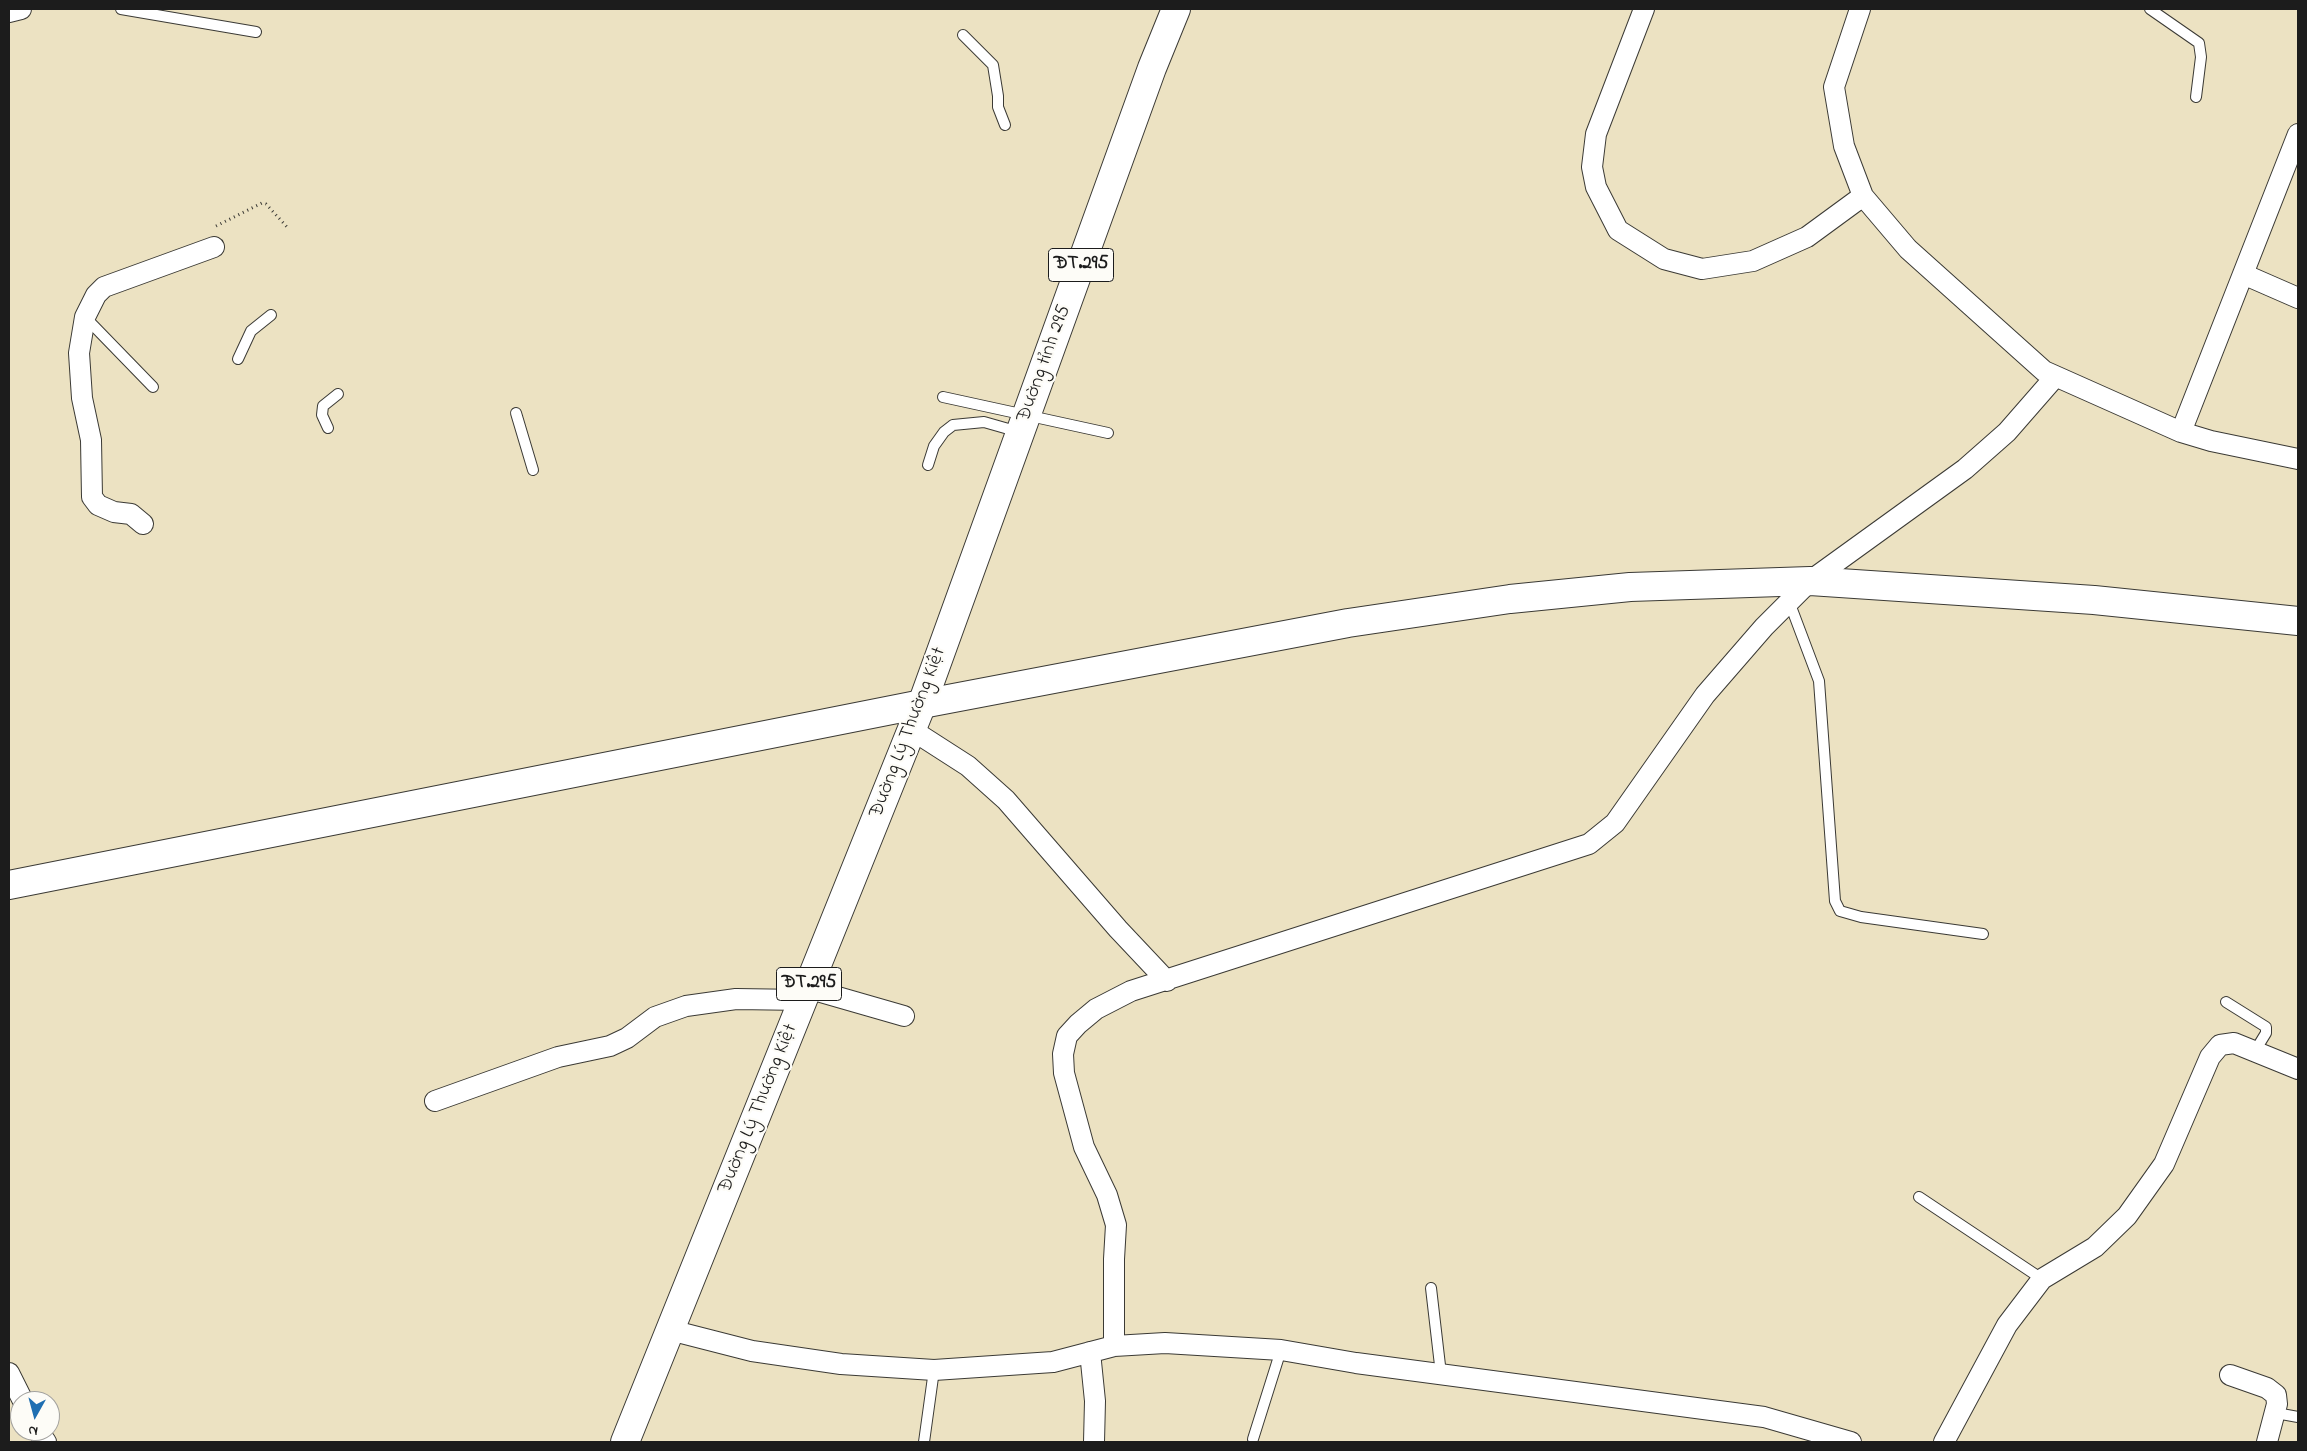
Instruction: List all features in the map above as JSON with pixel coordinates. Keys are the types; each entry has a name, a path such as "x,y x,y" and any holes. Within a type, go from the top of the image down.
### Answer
{"street":[{"path":"9,12 21,9"},
{"name":"Đường tỉnh 295","path":"988,523 1152,68 1176,9"},
{"path":"1644,9 1596,134 1592,166 1596,187 1618,230 1664,259 1702,269 1753,261 1807,237 1863,196"},
{"path":"1860,9 1834,87 1844,146 1863,196 1908,249 2044,371 2055,377 2181,432 2211,441 2298,460"},
{"path":"2181,432 2298,134"},
{"path":"143,524 132,514 114,512 98,505 92,497 91,440 82,398 79,353 85,317 96,295 104,287 213,238"},
{"path":"2243,274 2298,298"},
{"path":"1114,1346 1116,1226 1108,1195 1084,1147 1064,1073 1063,1054 1067,1036 1096,1009 1131,991 1589,844 1615,824 1706,695 1764,627 1790,604 1810,581 1965,469 2007,432 2055,377"},
{"name":"Đường Lý Thường Kiệt","path":"624,1442 912,730 988,523"},
{"path":"9,885 922,704 1348,623 1510,599 1630,587 1810,581 2094,600 2298,621"},
{"path":"912,730 968,766 1006,800 1118,929 1167,980"},
{"path":"435,1101 558,1057 610,1046 627,1038 655,1018 686,1006 736,999 804,996 817,991 904,1016"},
{"path":"1944,1442 2007,1326 2042,1279 2095,1247 2127,1216 2164,1164 2210,1057 2220,1046 2234,1043 2298,1069"},
{"path":"670,1330 752,1351 841,1364 934,1370 1054,1362 1114,1346 1165,1343 1281,1350 1441,1374 1764,1417 1851,1442"},
{"path":"1090,1352 1095,1401 1094,1442"},
{"path":"9,1373 18,1391"},
{"path":"2230,1374 2267,1388 2276,1395 2276,1413 2267,1442"}],"lane":[{"path":"121,9 256,32"},
{"path":"2150,9 2199,43 2201,57 2196,97"},
{"path":"963,35 993,65 998,107 1004,126"},
{"path":"238,360 251,331 271,316"},
{"path":"85,317 154,387"},
{"path":"328,428 322,415 323,406 338,394"},
{"path":"943,397 1024,424"},
{"path":"516,413 533,470"},
{"path":"928,465 934,446 944,432 953,424 984,422 1024,424 1108,433"},
{"path":"1790,604 1819,681 1835,901 1840,911 1861,917 1983,934"},
{"path":"2226,1002 2266,1027 2266,1033 2255,1051"},
{"path":"1919,1197 2042,1279"},
{"path":"1431,1288 1441,1374"},
{"path":"1253,1439 1281,1350"},
{"path":"924,1442 934,1370"},
{"path":"2276,1413 2298,1417"}],"path":[{"path":"213,238 228,218 262,203 266,204 286,227"}]}
